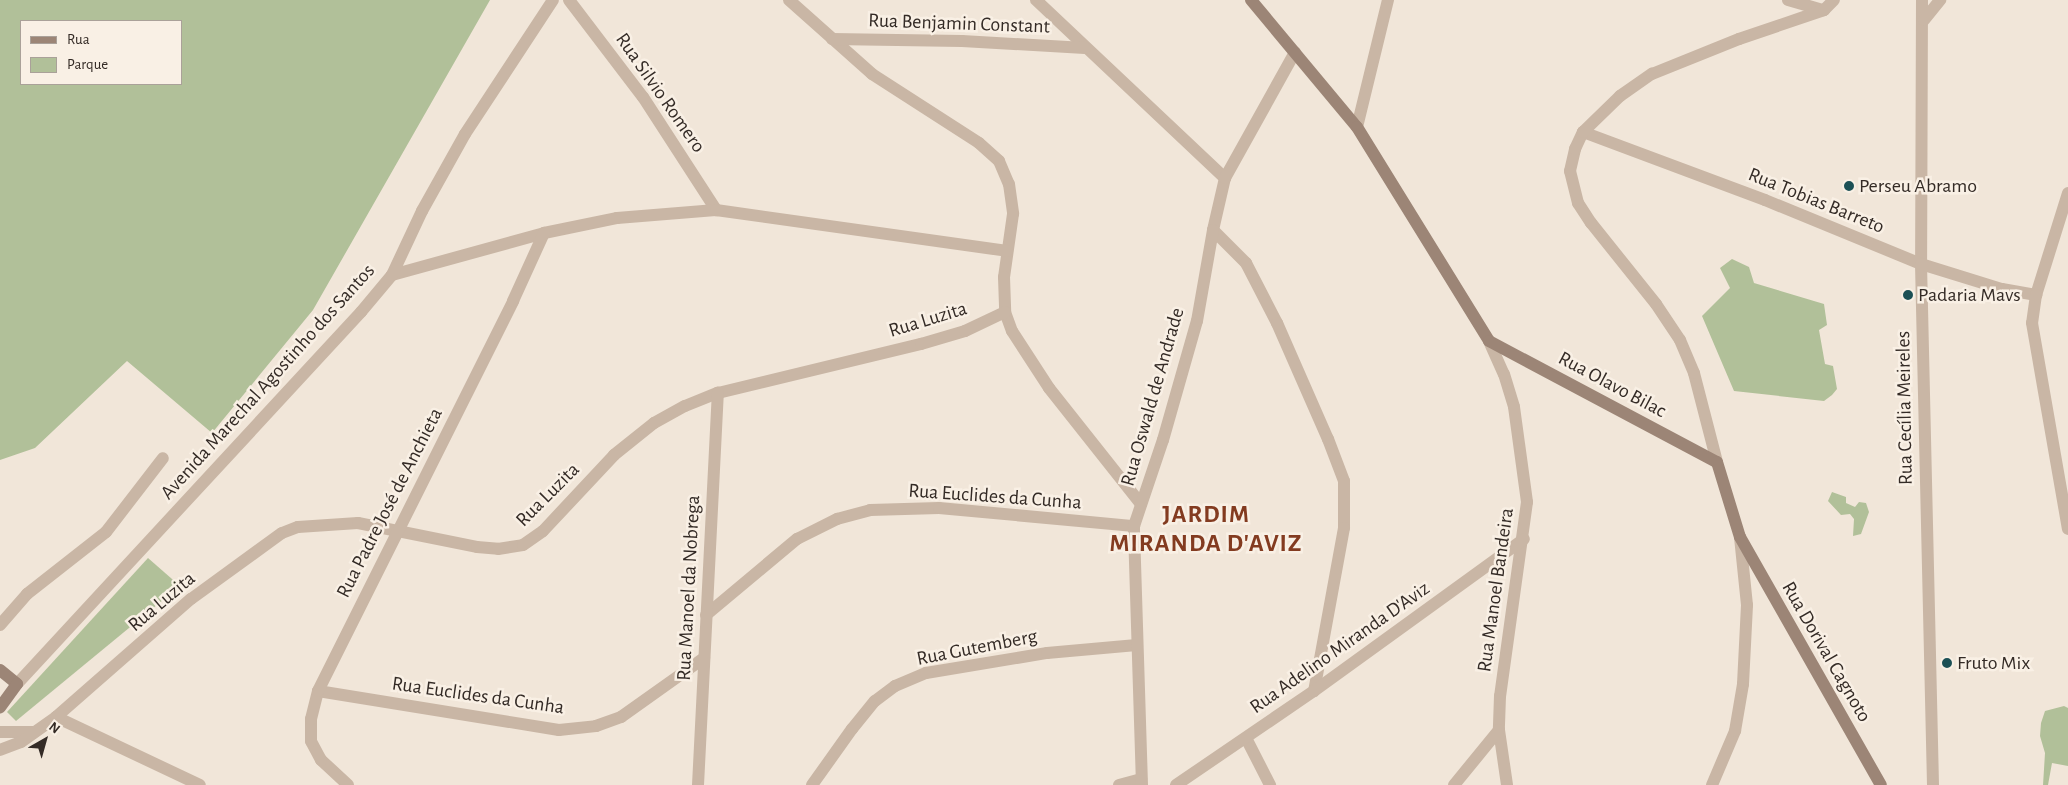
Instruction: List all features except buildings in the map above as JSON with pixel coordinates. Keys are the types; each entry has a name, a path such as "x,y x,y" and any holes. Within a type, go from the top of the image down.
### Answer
{"street":[{"name":"Avenida Marechal Agostinho dos Santos","path":"0,707 17,684 361,312 392,274 422,211 465,134 553,0"},
{"name":"Rua Silvio Romero","path":"569,0 643,97 716,210"},
{"path":"789,0 872,74 979,143 999,161 1009,184 1013,214 1007,250 1005,312 1012,331 1049,388 1141,504"},
{"path":"1036,0 1224,178"},
{"name":"Rua Manoel Bandeira","path":"1251,0 1357,126 1488,341 1504,374 1514,407 1527,502 1524,539 1500,696 1499,730 1507,785"},
{"path":"1357,126 1388,0"},
{"path":"1788,0 1824,10"},
{"path":"1717,462 1694,373 1680,340 1656,304 1591,223 1578,202 1570,171 1575,148 1584,132 1620,96 1652,74 1739,39 1824,10 1834,0"},
{"name":"Rua Cecília Meireles","path":"1922,0 1924,20 1921,264 1933,785"},
{"path":"1924,20 1940,0"},
{"name":"Rua Benjamin Constant","path":"832,39 962,41 1086,48"},
{"name":"Rua Oswald de Andrade","path":"1141,782 1134,526 1163,440 1197,321 1224,178 1295,52"},
{"name":"Rua Tobias Barreto","path":"1584,132 1766,200 1921,264 2002,289 2036,295"},
{"path":"2068,193 2036,295 2032,323 2068,529"},
{"path":"392,274 544,233 617,218 716,210 1007,250"},
{"path":"1213,230 1246,263 1280,332 1328,439 1344,481 1344,528 1314,691"},
{"name":"Rua Padre José de Anchieta","path":"348,785 322,760 311,742 311,719 318,691 513,301 544,233"},
{"name":"Rua Luzita","path":"0,750 10,748 56,717 192,599 282,533 298,527 358,522 399,529 477,547 498,549 523,545 543,531 614,455 647,428 685,406 718,393 921,344 965,331 1005,312"},
{"name":"Rua Olavo Bilac","path":"1488,341 1717,462"},
{"name":"Rua Manoel da Nobrega","path":"698,785 718,393"},
{"path":"0,625 27,594 106,532 163,458"},
{"name":"Rua Dorival Cagnoto","path":"1717,462 1740,537 1881,785"},
{"name":"Rua Euclides da Cunha","path":"706,616 797,539 837,519 870,510 939,508 1134,526"},
{"path":"1712,785 1735,730 1743,684 1747,605 1740,537"},
{"name":"Rua Adelino Miranda D'Aviz","path":"1176,785 1314,691 1524,539"},
{"name":"Rua Gutemberg","path":"812,785 852,729 875,701 896,686 935,672 1047,653 1137,645"},
{"name":"Rua Euclides da Cunha","path":"318,691 559,730 596,726 621,717 704,658"},
{"path":"0,670 17,684"},
{"path":"56,717 200,785"},
{"path":"1454,785 1499,730"},
{"path":"0,732 34,732"},
{"path":"1246,738 1270,785"},
{"path":"1119,785 1141,782"}],"green space":[{"path":"0,0 490,0 313,310 212,433 127,361 35,448 0,460"},
{"path":"1732,259 1749,267 1754,283 1824,304 1827,325 1819,330 1825,364 1833,366 1837,389 1824,401 1734,391 1702,316 1730,288 1720,268"},
{"path":"1832,492 1846,497 1846,503 1855,507 1859,502 1866,503 1869,512 1861,534 1853,536 1854,519 1850,514 1841,515 1828,501"},
{"path":"148,558 180,586 16,721 7,712"},
{"path":"2064,706 2068,708 2068,766 2052,763 2048,785 2043,785 2045,753 2040,736 2041,723 2045,711"}],"place":[{"name":"Perseu Abramo","path":"1849,186"},
{"name":"Padaria Mavs","path":"1908,295"},
{"name":"Fruto Mix","path":"1947,663"}],"district":[{"name":"JARDIM MIRANDA D'AVIZ","path":"1206,530"}]}
